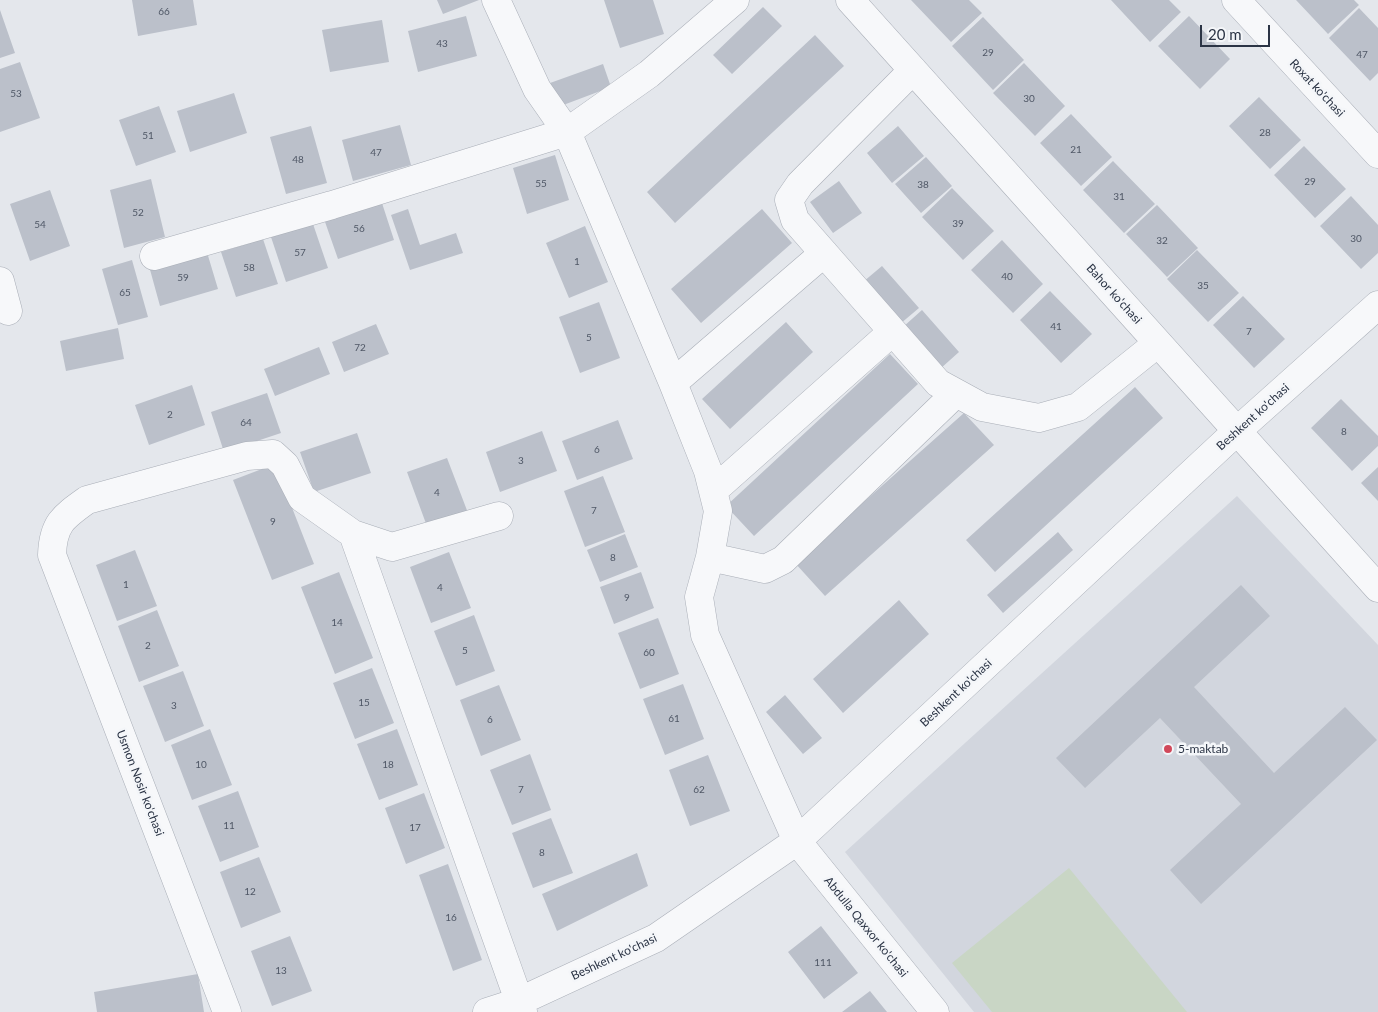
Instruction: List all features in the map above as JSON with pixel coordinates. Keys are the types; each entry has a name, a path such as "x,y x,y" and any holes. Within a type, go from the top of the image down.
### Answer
{"street":[{"name":"Abdulla Qaxxor ko'chasi","path":"496,0 537,89 567,132 674,383 708,471 718,510 710,557 699,597 705,635 797,841 935,1012"},
{"path":"154,256 332,205 567,132 649,74 735,0"},
{"name":"Bahor ko'chasi","path":"850,0 1378,588"},
{"name":"Roxat ko'chasi","path":"1236,0 1378,154"},
{"path":"913,70 800,184 789,200 795,220 892,332 938,383 982,407 1039,418 1078,407 1158,343"},
{"path":"674,383 824,253"},
{"path":"0,281 8,311"},
{"name":"Beshkent ko'chasi","path":"487,1012 521,1007 656,938 797,841 1237,431 1378,305"},
{"path":"713,491 892,332"},
{"path":"710,557 765,569 783,560 956,393"},
{"name":"Usmon Nosir ko'chasi","path":"227,1012 52,555 53,536 66,515 86,500 247,456 273,454 285,465 302,498 353,534"},
{"path":"353,534 392,547 498,516"},
{"path":"353,534 521,1007"}],"shaded area":[{"name":"5-maktab","path":"1237,496 1378,645 1378,1012 974,1012 845,852"}],"green space":[{"path":"1069,868 1187,1012 992,1012 952,963"}],"building":[{"path":"132,0 193,0 197,25 138,36"},
{"path":"437,0 479,0 443,14"},
{"path":"604,0 653,0 664,34 620,48"},
{"path":"911,0 969,0 982,13 951,42"},
{"path":"1111,0 1169,0 1181,12 1150,42"},
{"path":"1296,0 1354,0 1359,5 1328,34"},
{"path":"763,7 782,26 732,74 713,55"},
{"path":"1359,8 1378,28 1378,73 1370,81 1329,38"},
{"path":"0,10 15,53 0,58"},
{"path":"466,16 477,56 418,72 408,31"},
{"path":"1189,16 1230,59 1200,89 1158,46"},
{"path":"983,17 1024,60 993,90 952,46"},
{"path":"382,20 389,62 330,72 322,30"},
{"path":"815,35 844,66 675,223 647,192"},
{"path":"20,62 40,118 0,132 0,69"},
{"path":"1024,63 1065,106 1035,136 993,93"},
{"path":"603,64 611,87 558,107 550,83"},
{"path":"234,93 247,133 190,152 177,111"},
{"path":"1259,97 1301,140 1270,169 1229,126"},
{"path":"159,106 176,152 136,166 119,120"},
{"path":"1071,114 1112,157 1081,186 1040,143"},
{"path":"400,125 411,165 353,181 342,140"},
{"path":"311,126 327,183 286,194 270,137"},
{"path":"898,126 924,156 892,183 867,153"},
{"path":"1304,146 1346,189 1315,218 1274,175"},
{"path":"555,155 569,200 527,214 513,168"},
{"path":"926,157 952,186 921,213 895,184"},
{"path":"1113,161 1155,204 1124,233 1083,190"},
{"path":"151,179 165,237 124,248 110,190"},
{"path":"839,181 862,213 833,233 810,202"},
{"path":"952,188 994,231 963,260 922,217"},
{"path":"50,190 70,246 30,261 10,204"},
{"path":"1351,196 1378,225 1378,253 1361,269 1320,226"},
{"path":"381,200 394,240 338,259 324,219"},
{"path":"1157,205 1198,248 1167,277 1126,234"},
{"path":"408,209 420,245 456,233 463,253 410,270 391,215"},
{"path":"762,209 792,243 701,323 671,289"},
{"path":"313,224 328,268 286,282 271,237"},
{"path":"585,226 608,282 569,298 546,243"},
{"path":"263,239 278,284 236,297 221,252"},
{"path":"1002,240 1043,284 1013,313 971,270"},
{"path":"206,249 218,289 160,306 149,266"},
{"path":"1197,250 1239,293 1208,322 1167,279"},
{"path":"132,260 148,317 118,325 102,269"},
{"path":"882,266 919,308 900,324 863,282"},
{"path":"1050,291 1092,334 1061,363 1020,320"},
{"path":"1243,296 1285,339 1254,368 1213,325"},
{"path":"599,302 620,358 580,373 559,317"},
{"path":"922,310 959,352 940,369 903,327"},
{"path":"786,322 813,352 730,429 702,399"},
{"path":"376,324 389,354 344,372 332,342"},
{"path":"118,328 124,359 66,371 60,341"},
{"path":"319,347 330,374 275,396 264,369"},
{"path":"890,354 918,384 754,536 726,506"},
{"path":"192,385 205,425 149,445 135,405"},
{"path":"1135,387 1163,418 995,572 966,540"},
{"path":"267,393 281,433 224,452 211,412"},
{"path":"1341,399 1378,436 1378,446 1352,471 1311,428"},
{"path":"964,413 994,445 825,596 795,563"},
{"path":"618,420 633,459 577,480 562,441"},
{"path":"542,431 557,471 500,492 486,452"},
{"path":"357,433 371,473 314,492 300,452"},
{"path":"447,458 468,513 428,529 407,472"},
{"path":"275,464 314,564 272,580 233,480"},
{"path":"1378,467 1378,501 1361,483"},
{"path":"603,476 625,532 585,547 564,491"},
{"path":"1058,532 1073,550 1003,613 987,595"},
{"path":"625,534 638,567 600,582 587,550"},
{"path":"135,550 157,606 117,621 96,565"},
{"path":"449,552 471,608 431,623 410,567"},
{"path":"339,572 373,658 335,674 301,587"},
{"path":"641,572 654,608 614,624 600,587"},
{"path":"1241,585 1270,616 1194,687 1274,773 1345,707 1377,740 1201,904 1170,870 1241,804 1160,718 1085,788 1056,758"},
{"path":"899,600 929,634 843,713 813,679"},
{"path":"157,610 179,666 139,682 118,626"},
{"path":"474,615 495,671 456,686 434,631"},
{"path":"658,618 679,674 640,689 618,633"},
{"path":"372,668 394,723 355,739 333,683"},
{"path":"183,671 204,726 165,742 143,686"},
{"path":"683,684 704,739 665,755 643,699"},
{"path":"499,685 521,740 481,756 460,700"},
{"path":"785,695 822,738 803,754 766,712"},
{"path":"210,729 232,785 192,800 171,745"},
{"path":"397,729 418,785 379,800 357,744"},
{"path":"530,754 551,810 512,825 490,770"},
{"path":"708,755 730,811 690,826 669,770"},
{"path":"238,791 259,847 220,862 198,806"},
{"path":"424,793 445,848 406,864 385,808"},
{"path":"551,818 573,873 533,888 512,833"},
{"path":"637,853 648,886 557,931 542,894"},
{"path":"259,857 281,912 241,928 220,872"},
{"path":"448,864 482,960 453,971 419,875"},
{"path":"821,926 858,973 824,999 788,952"},
{"path":"290,936 312,991 272,1006 251,951"},
{"path":"198,974 204,1012 97,1012 94,992"},
{"path":"870,991 887,1012 842,1012"}],"place":[{"name":"5-maktab","path":"1168,749"}]}
